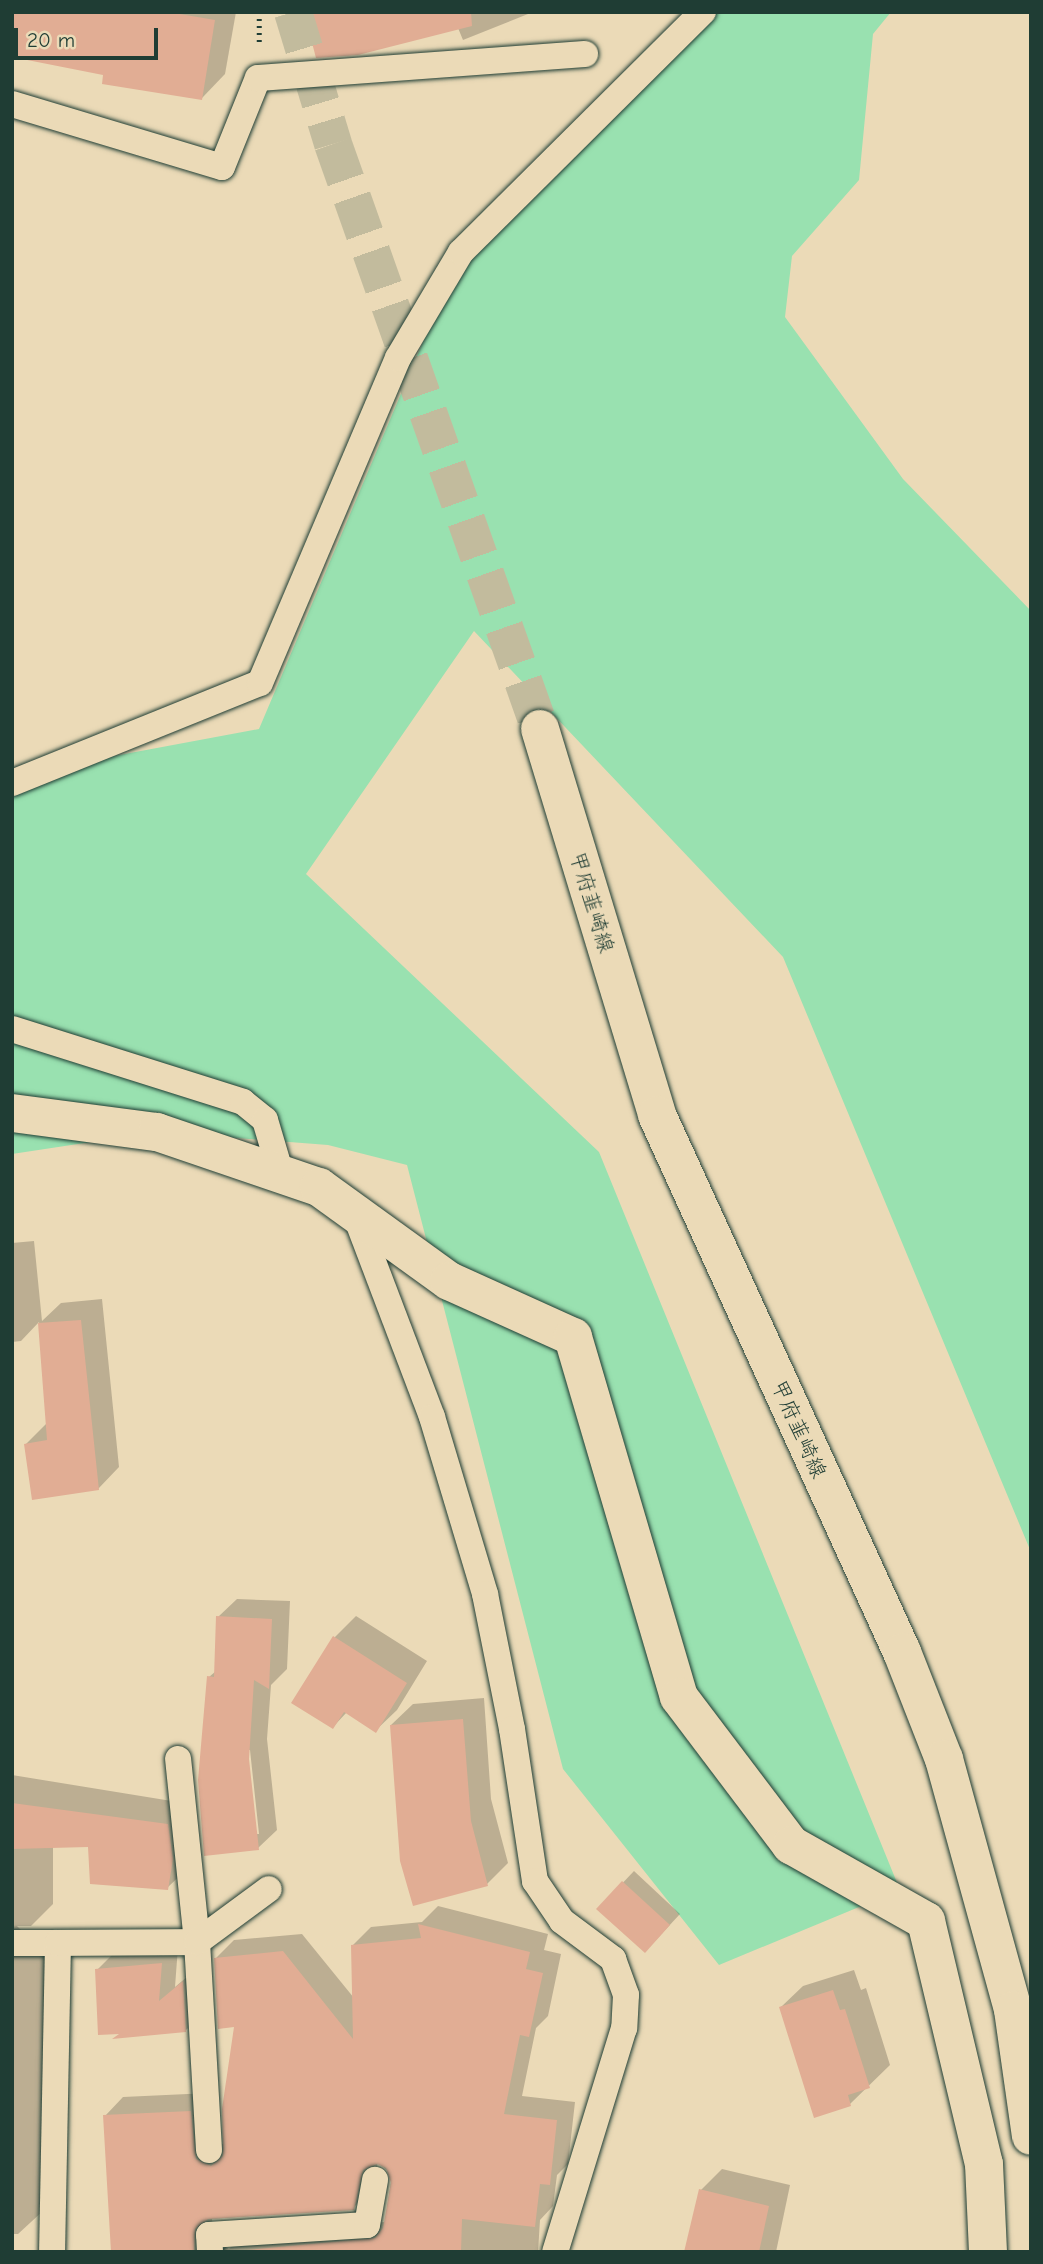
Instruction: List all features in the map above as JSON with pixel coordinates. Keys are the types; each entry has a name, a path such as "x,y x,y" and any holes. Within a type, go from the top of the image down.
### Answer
{"street":[{"name":"甲府韮崎線","path":"540,729 657,1115 902,1652 944,1759 1013,2010 1031,2136"},
{"path":"12,1113 157,1132 319,1187 449,1281 573,1337 679,1697 791,1845 926,1921 985,2164 988,2252"}],"lane":[{"path":"12,783 260,683 397,358 461,251 703,12"},
{"path":"12,104 222,167 258,78 585,54"},
{"path":"12,1029 243,1102 265,1120 281,1174"},
{"path":"355,1213 432,1417 485,1594 512,1729 534,1881 562,1921 613,1959 626,1995 624,2028 555,2252"},
{"path":"178,1759 197,1942 209,2150"},
{"path":"12,1943 197,1942 269,1889"},
{"path":"52,2252 58,1943"},
{"path":"210,2252 209,2235 367,2225 374,2180"}],"green space":[{"path":"703,12 891,12 873,34 859,180 792,256 785,317 903,479 1031,611 1031,1552 783,957 474,631 306,874 599,1152 900,1890 719,1965 563,1769 407,1165 328,1145 157,1132 12,1154 12,775 259,729 461,252"}],"building":[{"path":"12,12 168,12 215,20 202,100 102,84 103,75 12,57"},
{"path":"304,12 471,12 472,26 358,55 316,58"},
{"path":"81,1320 99,1490 32,1500 24,1444 47,1440 38,1323"},
{"path":"216,1616 272,1619 269,1689 254,1680 249,1759 259,1850 204,1856 198,1780 207,1676 214,1677"},
{"path":"333,1636 407,1683 376,1733 344,1712 333,1729 291,1703"},
{"path":"463,1719 471,1821 488,1886 413,1906 400,1861 390,1725"},
{"path":"12,1803 168,1824 173,1859 168,1890 90,1884 88,1847 12,1849"},
{"path":"622,1881 670,1925 645,1953 596,1909"},
{"path":"418,1924 530,1952 526,1969 543,1973 529,2037 520,2035 504,2114 557,2120 550,2185 540,2184 535,2227 462,2219 461,2252 226,2252 375,2238 383,2228 391,2183 386,2168 377,2164 363,2170 354,2210 208,2219 195,2229 194,2252 111,2252 103,2115 191,2111 196,2159 211,2166 223,2156 222,2109 234,2027 218,2029 214,1958 283,1951 353,2039 351,1945 421,1938"},
{"path":"162,1963 159,2001 183,1981 186,2032 112,2039 119,2034 98,2035 95,1969"},
{"path":"833,1990 840,2010 845,2009 870,2088 848,2095 851,2106 814,2118 779,2007"},
{"path":"699,2189 769,2206 759,2252 684,2252"}],"tunnel":[{"path":"293,12 333,144 540,729"}]}
